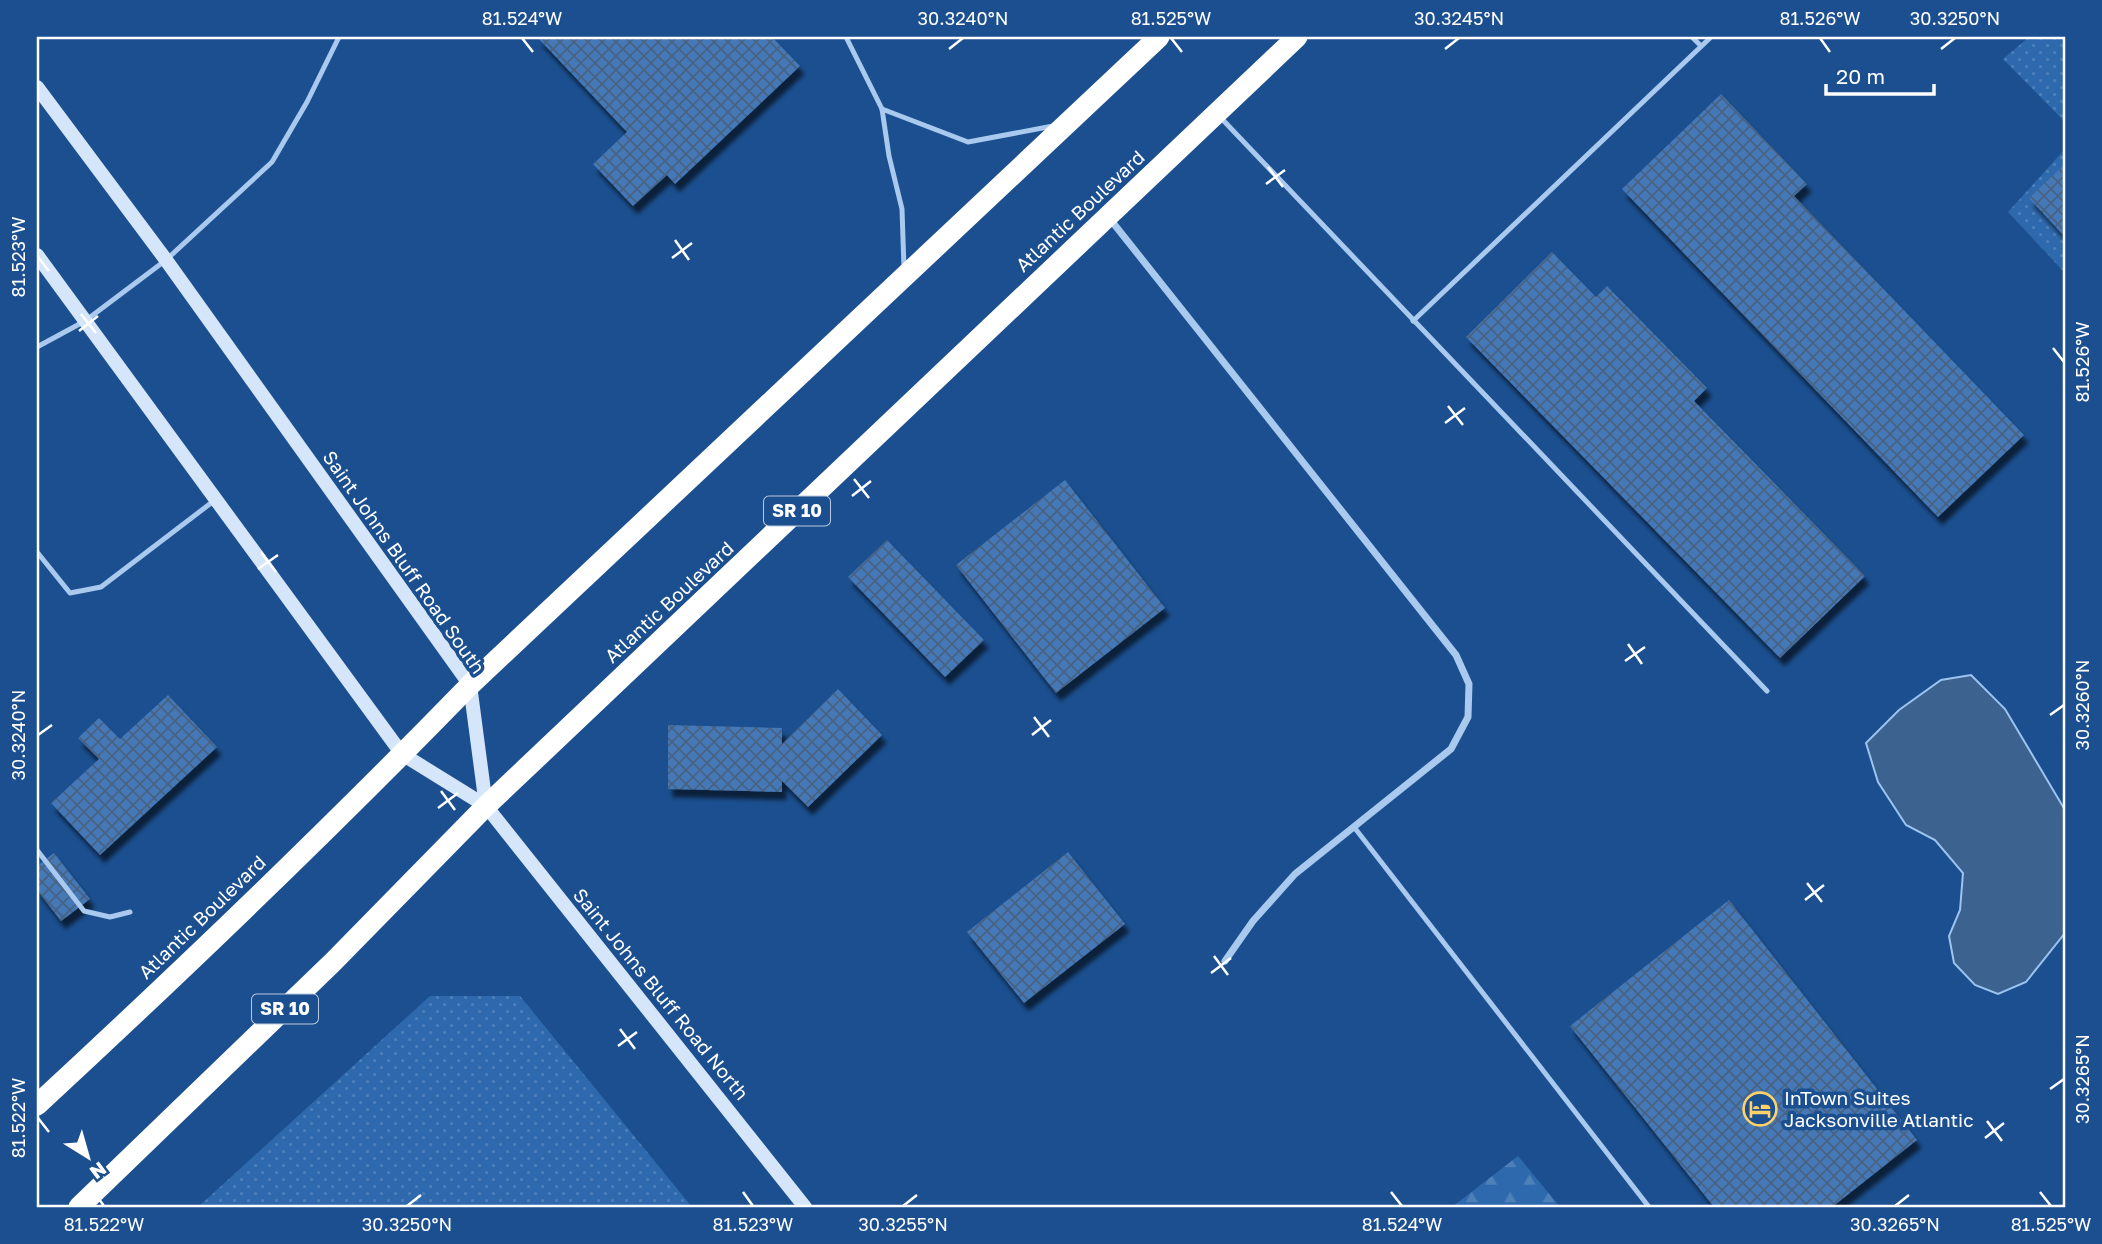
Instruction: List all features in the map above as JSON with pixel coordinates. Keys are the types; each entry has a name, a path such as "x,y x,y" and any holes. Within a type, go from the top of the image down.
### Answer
{"highway":[{"name":"Atlantic Boulevard","path":"37,1105 120,1028 470,685 1158,37"},
{"name":"Atlantic Boulevard","path":"79,1207 324,971 486,806 1297,37"}],"main road":[{"name":"Saint Johns Bluff Road South","path":"37,87 166,260 470,685 486,806"},
{"path":"37,255 402,754 486,806"},
{"name":"Saint Johns Bluff Road North","path":"486,806 805,1207"}],"street":[{"path":"1107,216 1456,654 1469,684 1468,717 1451,749 1295,874 1253,920 1225,961"}],"lane":[{"path":"37,347 85,321 166,260 272,162 307,102 339,37"},
{"path":"846,37 882,109 889,156 902,209 904,276"},
{"path":"1692,37 1701,46"},
{"path":"1413,321 1711,37"},
{"path":"882,109 968,142 1067,124"},
{"path":"1216,113 1767,691"},
{"path":"37,552 70,593 101,587 216,500"},
{"path":"1354,827 1649,1207"},
{"path":"37,850 84,911 110,916 130,912"}],"green space":[{"path":"2029,37 2065,37 2065,122 2003,59"},
{"path":"2065,149 2065,273 2008,212"},
{"path":"430,996 520,996 692,1207 198,1207"},
{"path":"1518,1156 1560,1207 1452,1207"}],"shaded area":[{"path":"1971,675 2005,709 2065,810 2065,933 2026,982 1998,994 1975,985 1954,963 1949,936 1960,910 1963,873 1935,840 1906,825 1878,782 1866,743 1899,710 1941,680"}],"building":[{"path":"537,37 772,37 800,66 675,184 667,175 633,206 593,164 627,132"},
{"path":"1721,94 1807,184 1794,196 2024,435 1938,517 1622,189"},
{"path":"2065,164 2065,237 2029,198"},
{"path":"1552,252 1596,297 1607,286 1707,388 1694,401 1865,576 1780,658 1466,337"},
{"path":"1065,480 1165,608 1056,693 956,565"},
{"path":"887,540 984,640 945,677 848,577"},
{"path":"838,689 882,735 808,807 782,781 782,792 668,789 668,725 782,728 782,744"},
{"path":"168,695 217,747 100,855 51,803 99,759 78,738 99,718 120,739"},
{"path":"1068,852 1125,924 1024,1003 967,932"},
{"path":"54,853 90,899 61,921 37,890 37,866"},
{"path":"1729,900 1917,1140 1832,1207 1714,1207 1570,1026"}],"place":[{"name":"InTown Suites Jacksonville Atlantic","path":"1760,1109"}]}
